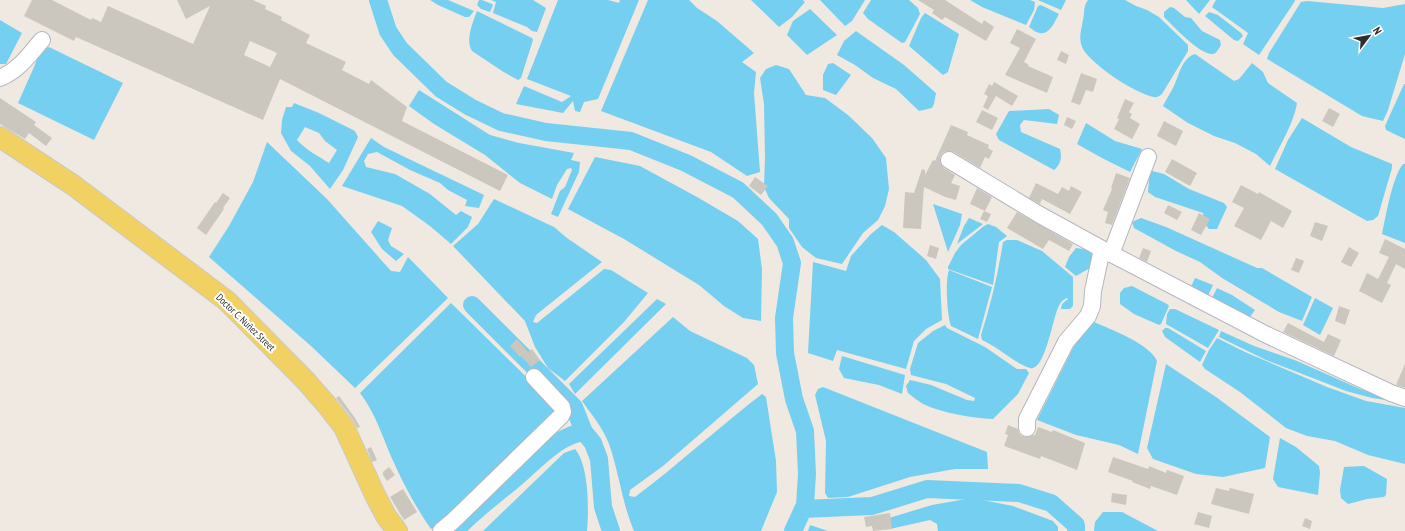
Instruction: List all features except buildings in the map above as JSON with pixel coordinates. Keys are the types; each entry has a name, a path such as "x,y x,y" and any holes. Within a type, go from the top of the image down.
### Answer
{"main road":[{"name":"Doctor C. Nuñez Street","path":"0,137 73,185 227,301 305,380 344,427 386,516 397,531"}],"street":[{"path":"0,78 11,73 42,40"},
{"path":"1027,428 1027,419 1066,342 1088,316 1092,306 1093,290 1106,252 1148,157"},
{"path":"949,160 1040,215 1106,252 1265,334 1391,393 1405,398"},
{"path":"441,531 561,416 563,412 562,407 534,377"}],"water":[{"path":"430,0 448,0 474,11 469,17 465,17"},
{"path":"479,0 493,5 490,12 481,9 477,5"},
{"path":"491,0 533,0 546,8 537,32 493,13 496,2"},
{"path":"558,0 608,0 619,3 620,0 639,0 598,99 584,102 580,112 575,111 573,101 563,113 516,104 524,86 562,102 571,96 527,79"},
{"path":"648,0 689,0 697,8 717,21 754,53 742,62 756,72 754,93 760,172 747,176 711,152 601,111"},
{"path":"751,0 803,0 805,2 792,17 779,27"},
{"path":"820,0 865,0 852,21 845,26"},
{"path":"871,0 909,0 918,8 920,14 905,42 902,43 868,19 863,13"},
{"path":"970,0 1030,0 1035,2 1034,10 1026,25 982,7"},
{"path":"1038,0 1066,0 1061,10"},
{"path":"1088,0 1125,0 1159,17 1188,45 1188,51 1162,94 1158,97 1146,95 1126,85 1095,63 1088,56 1081,45 1080,38 1086,2"},
{"path":"1186,0 1210,0 1199,14"},
{"path":"1216,0 1295,1 1259,55 1243,44 1248,33 1212,7"},
{"path":"1307,1 1383,8 1405,4 1405,54 1388,110 1383,121 1362,116 1267,59 1269,53 1301,2"},
{"path":"1041,5 1059,14 1052,27 1044,33 1037,32 1029,27 1038,6"},
{"path":"1170,7 1174,8 1185,17 1191,18 1202,31 1220,40 1221,45 1214,54 1201,50 1194,45 1164,17 1164,12"},
{"path":"810,9 837,35 807,55 787,35 793,21"},
{"path":"477,11 532,38 533,40 521,78 518,80 472,51 469,36"},
{"path":"1209,12 1218,15 1243,36 1238,41 1234,40 1205,16"},
{"path":"925,13 959,34 948,72 943,75 909,46 921,18"},
{"path":"0,20 22,33 6,64 0,64"},
{"path":"856,31 904,65 936,93 932,108 919,111 896,89 873,78 855,65 837,55 844,41"},
{"path":"49,47 123,83 94,140 18,103 37,59 44,49"},
{"path":"1195,54 1234,81 1239,79 1252,63 1263,72 1268,83 1297,103 1290,127 1270,166 1256,154 1235,143 1214,136 1188,123 1163,106 1173,89 1184,63"},
{"path":"833,63 851,75 836,95 823,90 823,75 828,64"},
{"path":"776,65 789,69 806,95 825,98 848,115 872,138 886,158 889,189 885,206 878,220 863,233 842,264 816,258 802,247 789,228 789,219 769,198 764,187 764,104 760,78 766,69"},
{"path":"1404,84 1405,139 1386,130 1385,126"},
{"path":"419,90 490,135 519,143 574,153 571,160 580,162 579,172 558,217 551,214 560,191 565,187 572,170 571,168 567,169 557,185 552,199 520,183 485,155 434,124 409,106"},
{"path":"294,103 319,113 355,131 358,137 343,170 330,189 310,166 291,151 281,133 282,120 286,107 292,107","holes":["305,127 319,133 325,141 337,150 329,163 308,150 297,140"]},
{"path":"1049,109 1059,115 1057,124 1024,120 1020,125 1021,132 1060,149 1060,161 1054,170 999,140 996,134 1009,111"},
{"path":"1302,118 1351,147 1392,164 1378,216 1373,220 1367,221 1275,169 1288,140"},
{"path":"1086,123 1115,141 1142,149 1130,172 1077,144"},
{"path":"371,138 384,147 484,195 479,208 465,206 467,200 448,190 440,183 410,170 377,152 368,154 364,161 366,167 395,174 430,194 456,215 461,211 472,217 468,227 451,244 430,226 402,206 342,186"},
{"path":"267,142 327,199 391,271 400,272 408,257 448,298 355,388 311,346 209,257 229,226 253,182"},
{"path":"595,157 640,166 738,221 758,239 762,269 761,321 743,318 724,306 699,285 624,239 568,209"},
{"path":"1403,164 1405,164 1405,243 1382,234 1396,178"},
{"path":"1152,171 1164,174 1189,189 1224,203 1227,207 1217,229 1209,229 1205,224 1203,213 1155,197 1148,192 1149,179"},
{"path":"494,199 554,227 567,238 602,262 536,315 533,322 537,323 604,269 611,270 648,293 624,322 565,381 548,368 535,347 525,321 453,246 478,224"},
{"path":"933,204 962,214 960,225 948,252"},
{"path":"969,218 983,224 957,244 964,226"},
{"path":"1141,218 1166,227 1257,268 1262,268 1312,297 1302,321 1279,312 1222,278 1200,262 1176,251 1134,228 1132,222"},
{"path":"378,221 392,228 388,240 391,246 404,254 396,261 382,249 371,232"},
{"path":"988,224 996,227 1007,236 999,242 993,285 948,269 955,253 961,245"},
{"path":"882,225 894,232 926,260 940,279 942,320 926,329 914,341 906,369 837,350 833,361 808,353 813,262 846,271 851,256 871,234"},
{"path":"1007,240 1017,240 1042,251 1073,277 1073,306 1070,309 1061,309 1062,304 1068,299 1067,298 1063,300 1057,309 1045,352 1036,367 1030,368 1019,363 982,340 981,335 994,289 1003,242"},
{"path":"1076,248 1091,250 1096,256 1090,268 1076,276 1065,267 1069,257"},
{"path":"949,270 992,287 978,339 951,326 948,314 947,298"},
{"path":"1195,278 1213,285 1206,300 1189,291"},
{"path":"1132,286 1169,306 1161,324 1159,325 1134,314 1120,304 1120,293 1124,288"},
{"path":"1217,288 1232,295 1255,310 1247,321 1210,302"},
{"path":"1315,298 1333,308 1320,335 1303,325"},
{"path":"657,299 666,304 575,394 569,384"},
{"path":"451,303 558,408 557,413 447,518 431,529 407,490 371,410 360,393"},
{"path":"1170,309 1175,309 1219,330 1208,348 1166,324 1167,314"},
{"path":"673,317 690,331 747,358 754,365 758,384 663,466 630,490 629,496 635,497 762,394 766,397 776,461 777,492 761,531 634,531 626,510 607,438 582,401"},
{"path":"1094,322 1138,343 1153,355 1157,361 1138,454 1119,445 1076,435 1037,420 1076,342"},
{"path":"945,325 947,328 985,347 1017,369 1026,369 1029,373 1018,394 993,419 976,418 939,410 923,404 908,393 906,386 910,380 931,385 967,400 974,401 975,398 946,384 911,375 910,369 918,343 933,331"},
{"path":"1165,328 1168,328 1206,351 1200,362 1165,337 1162,331"},
{"path":"1221,331 1254,346 1297,361 1360,389 1386,398 1385,400 1372,398 1346,391 1266,360 1219,337"},
{"path":"1217,338 1245,352 1327,387 1366,401 1405,408 1405,464 1368,455 1335,441 1307,436 1286,428 1240,392 1205,369 1202,365"},
{"path":"842,356 905,375 902,394 879,385 844,378 839,369"},
{"path":"1166,364 1216,397 1270,437 1265,468 1223,477 1196,474 1153,459 1147,448"},
{"path":"823,387 987,452 988,469 955,469 910,477 848,497 828,498 825,493 826,441 815,395 818,389"},
{"path":"1280,438 1296,447 1319,466 1320,473 1318,495 1278,487 1273,479"},
{"path":"575,449 580,456 587,488 587,531 483,531 564,453"},
{"path":"1364,466 1387,479 1386,495 1384,497 1367,499 1348,504 1341,498 1340,490 1344,467"},
{"path":"972,498 1013,506 1053,521 1058,527 1058,531 938,531 937,524 930,520 890,529 889,518 932,505"},
{"path":"1103,512 1122,512 1158,531 1094,531 1095,522"},
{"path":"810,525 828,531 808,531"}],"waterway":[{"path":"378,0 388,31 400,49 441,89 470,107 501,122 546,132 631,141 686,163 738,190 769,219 785,242 792,263 784,318 785,353 794,399 805,431 807,474 805,505 793,531"},
{"path":"472,305 574,407 584,432"},
{"path":"455,531 475,511 555,444 574,434 584,432 593,443 599,459 603,507 611,531"},
{"path":"803,509 872,506 927,489 1019,493 1051,503 1076,525 1076,531"}]}
